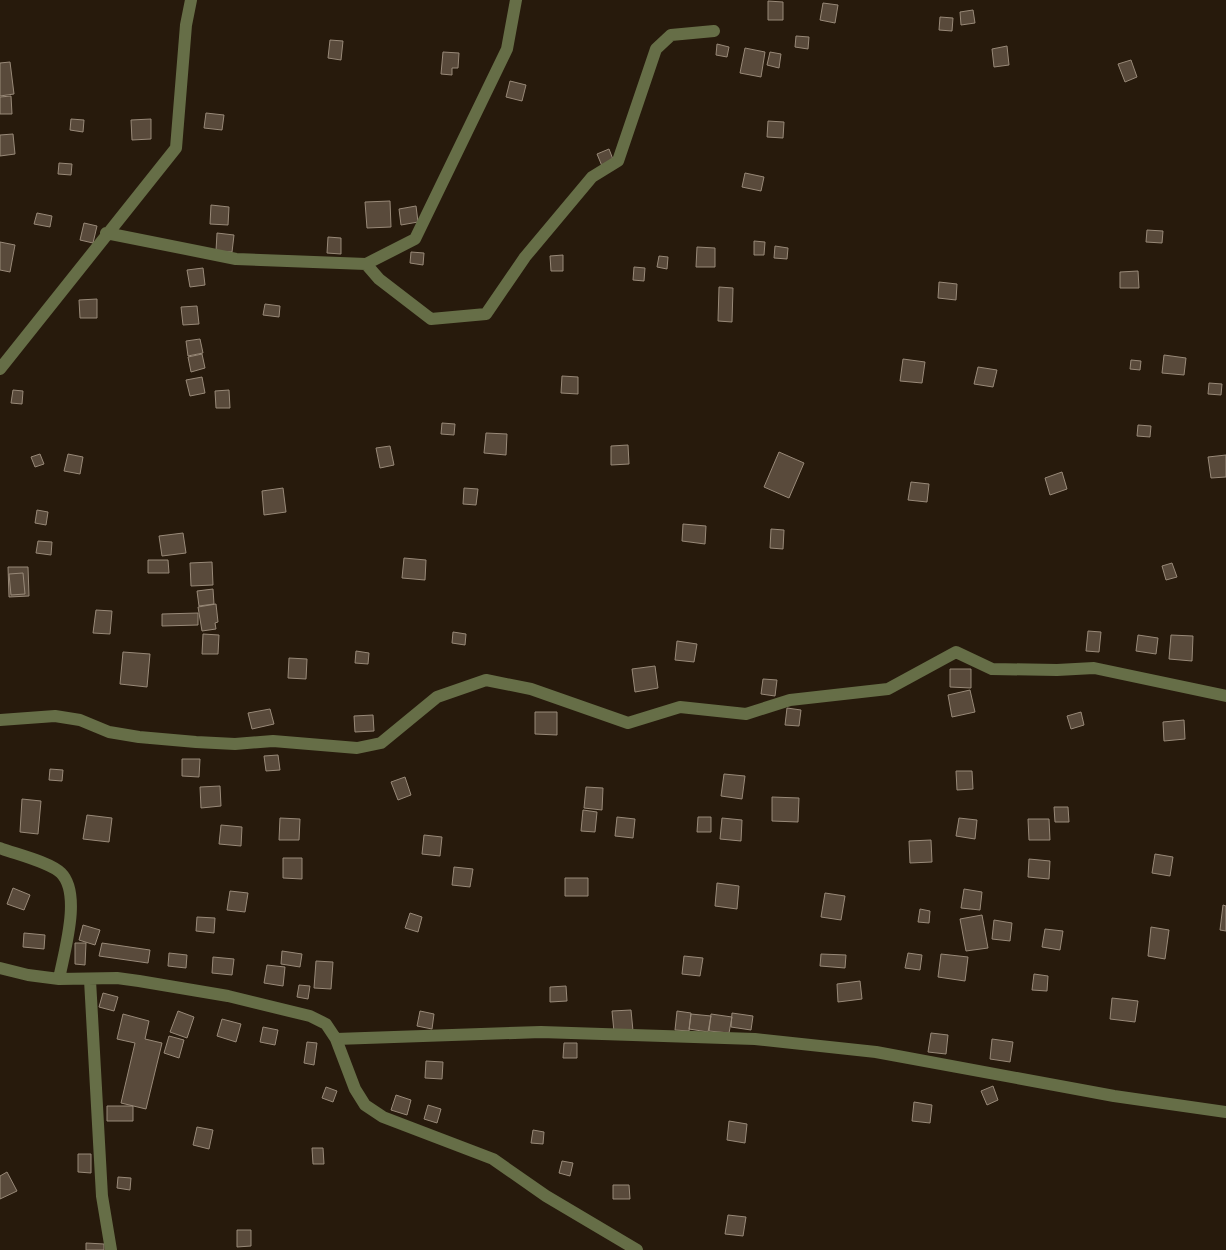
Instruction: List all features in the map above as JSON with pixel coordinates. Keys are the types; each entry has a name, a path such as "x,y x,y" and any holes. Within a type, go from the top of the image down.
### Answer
{"street":[{"path":"0,369 106,233 176,148 186,25 191,0"},
{"path":"106,233 236,260 366,264 415,239 507,49 516,0"},
{"path":"366,264 379,279 431,319 486,314 524,257 592,177 618,161 656,49 671,35 714,31"},
{"path":"0,720 55,716 80,720 110,732 139,737 235,744 273,741 357,748 381,743 437,696 486,680 532,689 628,723 680,707 746,714 790,700 888,688 956,652 992,669 1057,670 1094,668 1226,696"},
{"path":"0,848 46,864 61,873 69,887 72,906 59,979"},
{"path":"0,968 28,976 90,980 117,978 228,996 297,1012 326,1024 336,1039 355,1088 365,1105 383,1117 493,1159 546,1196 637,1250"},
{"path":"90,980 102,1196 111,1250"},
{"path":"336,1039 541,1032 755,1039 876,1052 1105,1095 1226,1112"}],"building":[{"path":"768,1 783,2 783,20 768,20"},
{"path":"823,3 838,5 835,23 820,20"},
{"path":"973,10 975,23 961,25 960,12"},
{"path":"940,17 953,18 952,31 939,30"},
{"path":"796,36 809,37 808,49 795,47"},
{"path":"330,40 343,41 341,60 328,58"},
{"path":"717,44 729,47 727,57 716,55"},
{"path":"1007,46 1009,65 994,67 992,49"},
{"path":"745,48 765,52 761,77 740,73"},
{"path":"443,52 459,53 458,68 452,68 452,75 441,74"},
{"path":"770,52 781,54 779,68 767,65"},
{"path":"1131,60 1137,77 1125,82 1118,64"},
{"path":"10,62 14,94 0,96 0,63"},
{"path":"510,81 526,85 522,101 506,97"},
{"path":"11,96 12,114 0,114 0,97"},
{"path":"206,113 224,115 222,130 204,128"},
{"path":"71,119 84,120 83,132 70,130"},
{"path":"151,119 151,139 132,140 131,120"},
{"path":"768,121 784,122 783,138 767,137"},
{"path":"13,134 15,154 0,156 0,135"},
{"path":"609,149 614,162 602,166 597,154"},
{"path":"59,163 72,164 71,175 58,174"},
{"path":"745,173 764,177 761,191 742,187"},
{"path":"390,201 391,227 367,228 365,202"},
{"path":"211,205 229,207 228,225 210,224"},
{"path":"416,206 418,222 401,225 399,209"},
{"path":"37,213 52,216 50,227 34,224"},
{"path":"84,223 97,226 93,243 80,240"},
{"path":"1147,230 1163,231 1162,243 1146,242"},
{"path":"217,233 234,235 232,252 216,251"},
{"path":"328,237 341,238 341,254 327,253"},
{"path":"754,241 765,242 764,255 754,255"},
{"path":"0,242 15,245 10,272 0,270"},
{"path":"775,246 788,248 787,259 774,258"},
{"path":"697,247 715,248 715,267 696,267"},
{"path":"411,252 424,253 423,265 410,263"},
{"path":"563,255 563,271 551,271 550,256"},
{"path":"659,256 668,257 667,269 657,267"},
{"path":"634,267 645,268 644,281 633,280"},
{"path":"203,268 205,285 190,287 187,270"},
{"path":"1138,271 1139,288 1120,288 1120,272"},
{"path":"939,282 957,284 956,300 938,298"},
{"path":"719,287 733,288 732,322 718,321"},
{"path":"97,299 97,318 80,318 79,300"},
{"path":"265,304 280,306 279,317 263,315"},
{"path":"197,306 199,324 183,325 181,307"},
{"path":"200,339 203,353 188,356 186,341"},
{"path":"202,354 205,368 191,372 188,357"},
{"path":"1164,355 1186,358 1184,375 1162,373"},
{"path":"903,359 925,362 922,383 900,381"},
{"path":"1131,360 1141,361 1140,370 1130,369"},
{"path":"978,367 997,370 993,387 974,384"},
{"path":"562,376 578,377 578,394 561,393"},
{"path":"202,377 205,393 190,396 186,380"},
{"path":"1209,383 1222,384 1221,395 1208,394"},
{"path":"13,390 23,391 22,404 11,403"},
{"path":"229,390 230,408 216,408 215,391"},
{"path":"442,423 455,424 454,435 441,434"},
{"path":"1138,425 1151,426 1150,437 1137,436"},
{"path":"486,433 507,434 506,455 484,453"},
{"path":"628,445 629,464 611,465 611,446"},
{"path":"390,446 394,465 380,468 376,448"},
{"path":"779,452 804,463 789,498 764,487"},
{"path":"40,454 44,464 35,467 31,457"},
{"path":"68,454 83,457 80,474 64,471"},
{"path":"1226,455 1226,477 1211,478 1208,457"},
{"path":"1062,472 1067,489 1050,495 1045,478"},
{"path":"911,482 929,484 927,502 908,500"},
{"path":"283,488 286,512 264,515 262,491"},
{"path":"464,488 478,489 476,505 463,504"},
{"path":"37,510 48,512 46,525 35,523"},
{"path":"683,524 706,526 705,544 682,541"},
{"path":"771,529 784,530 783,549 770,548"},
{"path":"183,533 186,553 162,556 159,536"},
{"path":"38,541 52,542 51,555 36,553"},
{"path":"404,558 426,560 425,580 402,578"},
{"path":"148,560 168,560 169,573 148,573"},
{"path":"212,562 213,585 191,586 190,563"},
{"path":"1172,563 1177,577 1166,580 1162,566"},
{"path":"8,567 28,567 29,596 9,597"},
{"path":"23,573 25,594 11,595 9,574"},
{"path":"213,589 214,604 199,606 197,591"},
{"path":"216,604 218,622 215,623 216,629 202,631 198,607"},
{"path":"96,610 112,611 110,634 93,633"},
{"path":"198,613 198,625 162,626 162,614"},
{"path":"1088,631 1101,632 1099,652 1086,651"},
{"path":"453,632 466,634 465,645 452,643"},
{"path":"203,634 219,635 218,654 202,654"},
{"path":"1138,635 1158,638 1156,654 1136,651"},
{"path":"1171,635 1193,636 1192,661 1169,659"},
{"path":"677,641 697,644 694,662 675,660"},
{"path":"356,651 369,653 368,664 355,663"},
{"path":"123,652 150,654 147,687 120,684"},
{"path":"289,658 307,659 306,679 288,678"},
{"path":"655,666 658,688 635,692 632,669"},
{"path":"950,669 971,669 971,688 950,687"},
{"path":"763,679 777,680 775,696 761,694"},
{"path":"970,690 975,712 952,717 948,695"},
{"path":"787,708 801,710 799,726 785,725"},
{"path":"270,709 274,724 252,729 248,713"},
{"path":"535,712 557,712 557,735 535,734"},
{"path":"1081,712 1084,725 1071,729 1067,716"},
{"path":"373,715 374,731 355,732 354,716"},
{"path":"1184,720 1185,739 1164,741 1163,722"},
{"path":"278,755 280,770 266,771 264,756"},
{"path":"182,759 200,759 199,777 182,776"},
{"path":"50,769 63,770 62,781 49,780"},
{"path":"956,771 972,771 973,789 957,790"},
{"path":"724,774 745,776 742,799 721,796"},
{"path":"405,777 411,795 398,800 391,782"},
{"path":"220,786 221,806 201,808 200,787"},
{"path":"586,787 603,788 602,810 584,808"},
{"path":"772,797 799,798 798,822 772,821"},
{"path":"22,799 41,801 38,834 20,832"},
{"path":"1054,807 1068,807 1069,822 1055,822"},
{"path":"583,810 597,812 595,832 581,831"},
{"path":"87,815 112,818 109,842 83,839"},
{"path":"617,817 635,819 633,838 615,836"},
{"path":"698,817 711,817 711,832 697,832"},
{"path":"280,818 300,819 299,840 279,840"},
{"path":"722,818 742,820 741,841 720,839"},
{"path":"959,818 977,820 975,839 956,836"},
{"path":"1028,819 1049,819 1050,840 1029,840"},
{"path":"221,825 242,827 241,846 219,844"},
{"path":"424,835 442,837 440,856 422,854"},
{"path":"931,840 932,862 910,863 909,841"},
{"path":"1155,854 1173,857 1170,876 1152,873"},
{"path":"283,858 302,858 302,879 283,878"},
{"path":"1029,859 1050,861 1049,879 1028,877"},
{"path":"454,867 473,869 470,887 452,885"},
{"path":"565,878 588,878 588,896 565,896"},
{"path":"717,883 739,886 737,909 715,906"},
{"path":"13,888 30,895 24,910 7,904"},
{"path":"964,889 982,892 980,910 961,908"},
{"path":"230,891 248,893 245,912 227,910"},
{"path":"825,893 845,896 841,920 821,917"},
{"path":"1223,905 1226,906 1226,931 1220,930"},
{"path":"920,909 930,911 929,923 918,922"},
{"path":"410,913 422,917 418,932 405,928"},
{"path":"982,915 988,948 966,951 960,919"},
{"path":"197,917 215,918 214,933 196,931"},
{"path":"994,920 1012,923 1010,941 992,939"},
{"path":"83,925 100,930 95,945 79,940"},
{"path":"1151,927 1169,930 1165,959 1148,956"},
{"path":"1045,929 1063,931 1060,950 1042,947"},
{"path":"24,933 45,935 44,949 23,947"},
{"path":"75,943 86,943 85,965 75,964"},
{"path":"102,943 150,950 148,963 99,956"},
{"path":"282,951 302,954 300,967 281,964"},
{"path":"169,953 187,955 186,968 168,966"},
{"path":"908,953 922,955 920,970 905,968"},
{"path":"821,954 846,955 845,968 820,966"},
{"path":"941,954 968,957 965,981 938,977"},
{"path":"684,956 703,958 700,976 682,974"},
{"path":"213,957 234,959 232,975 212,973"},
{"path":"316,961 333,962 331,989 314,988"},
{"path":"267,965 285,967 283,986 264,983"},
{"path":"1034,974 1048,976 1047,991 1032,990"},
{"path":"860,981 862,999 838,1002 837,984"},
{"path":"299,985 310,986 308,999 297,997"},
{"path":"566,986 567,1001 550,1002 550,987"},
{"path":"103,993 118,997 114,1011 99,1007"},
{"path":"1112,998 1138,1001 1135,1022 1110,1019"},
{"path":"631,1010 633,1031 614,1032 612,1011"},
{"path":"178,1011 194,1017 187,1038 170,1032"},
{"path":"420,1011 434,1014 432,1029 417,1026"},
{"path":"677,1011 691,1013 689,1031 675,1030"},
{"path":"732,1013 753,1016 751,1030 731,1027"},
{"path":"123,1014 149,1021 145,1039 162,1043 146,1109 121,1103 135,1043 117,1039"},
{"path":"691,1014 711,1016 708,1032 689,1029"},
{"path":"711,1014 732,1017 729,1033 709,1031"},
{"path":"222,1019 241,1024 236,1042 217,1036"},
{"path":"263,1027 278,1030 275,1045 260,1042"},
{"path":"931,1033 948,1035 946,1054 928,1052"},
{"path":"169,1036 184,1040 179,1058 164,1053"},
{"path":"992,1039 1013,1042 1010,1062 990,1059"},
{"path":"307,1042 317,1043 314,1065 304,1063"},
{"path":"564,1043 577,1043 577,1058 563,1058"},
{"path":"426,1061 443,1062 442,1079 425,1078"},
{"path":"993,1086 998,1100 987,1105 981,1091"},
{"path":"326,1087 337,1091 333,1102 322,1098"},
{"path":"396,1095 411,1100 407,1115 391,1110"},
{"path":"914,1102 932,1105 930,1123 912,1121"},
{"path":"428,1105 441,1109 437,1123 424,1119"},
{"path":"107,1106 133,1106 133,1121 107,1121"},
{"path":"729,1121 747,1124 745,1143 727,1140"},
{"path":"197,1127 213,1130 209,1149 193,1145"},
{"path":"533,1130 544,1132 543,1144 531,1143"},
{"path":"312,1148 323,1148 324,1164 313,1164"},
{"path":"78,1154 91,1154 91,1173 78,1172"},
{"path":"562,1161 573,1163 570,1176 559,1173"},
{"path":"7,1172 17,1191 0,1199 0,1176"},
{"path":"118,1177 131,1178 130,1190 117,1188"},
{"path":"613,1185 629,1185 630,1199 613,1199"},
{"path":"728,1215 746,1217 743,1236 725,1234"},
{"path":"237,1230 251,1230 251,1246 237,1247"},
{"path":"86,1243 104,1244 104,1250 86,1250"}]}
